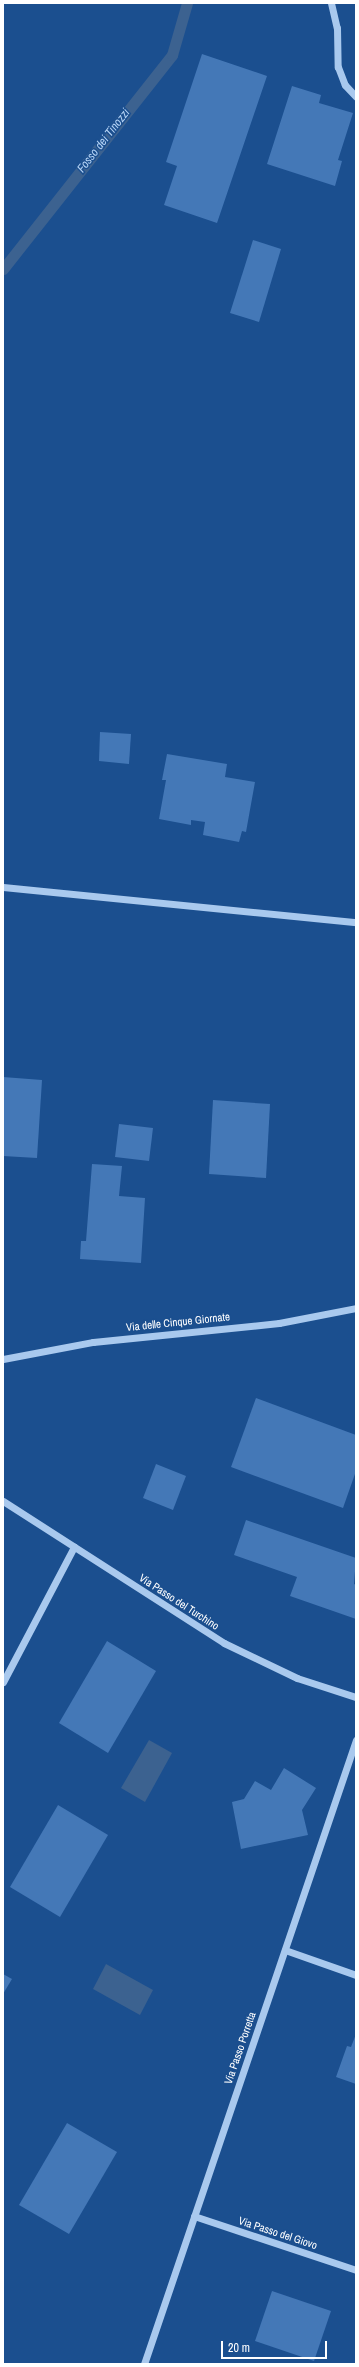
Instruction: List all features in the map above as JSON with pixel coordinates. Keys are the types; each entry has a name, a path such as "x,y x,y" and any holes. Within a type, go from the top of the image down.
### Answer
{"street":[{"path":"331,3 336,23 338,67 345,85 356,97"},
{"path":"3,887 356,922"},
{"name":"Via delle Cinque Giornate","path":"3,1359 93,1342 279,1323 356,1308"},
{"name":"Via Passo del Turchino","path":"3,1501 238,1650 297,1678 356,1697"},
{"path":"3,1682 74,1547"},
{"name":"Via Passo Porretta","path":"144,2364 356,1740"},
{"path":"284,1950 356,1975"},
{"name":"Via Passo del Giovo","path":"194,2216 356,2270"}],"water":[{"path":"149,1740 172,1753 145,1802 121,1788"},
{"path":"106,1964 153,1990 140,2015 93,1989"}],"building":[{"path":"202,54 267,76 217,223 164,205 177,166 166,162"},
{"path":"292,86 321,95 319,103 353,113 338,160 342,161 335,186 267,164"},
{"path":"253,240 281,249 259,322 230,313"},
{"path":"100,732 131,734 129,764 99,761"},
{"path":"167,754 227,764 225,777 255,782 246,832 242,831 239,842 203,835 205,822 191,820 191,825 159,819 166,780 162,780"},
{"path":"3,1077 42,1080 37,1158 3,1156"},
{"path":"213,1100 270,1104 266,1178 209,1174"},
{"path":"119,1124 153,1128 149,1161 115,1157"},
{"path":"92,1164 122,1166 119,1196 145,1198 141,1263 80,1259 81,1241 86,1241"},
{"path":"256,1398 356,1435 356,1471 343,1508 231,1467"},
{"path":"156,1464 186,1476 173,1510 143,1498"},
{"path":"246,1520 356,1558 354,1584 356,1585 356,1619 290,1596 297,1577 234,1555"},
{"path":"107,1641 156,1671 108,1753 59,1723"},
{"path":"284,1768 316,1788 302,1810 308,1835 241,1849 232,1802 244,1799 255,1781 271,1790"},
{"path":"58,1805 108,1835 60,1917 10,1887"},
{"path":"3,1974 12,1979 3,1994"},
{"path":"356,2034 356,2084 336,2077 347,2046 351,2047"},
{"path":"67,2123 117,2152 69,2234 19,2205"},
{"path":"272,2291 331,2311 314,2361 255,2341"}],"waterway":[{"name":"Fosso dei Tinozzi","path":"3,269 172,55 187,3"}]}
